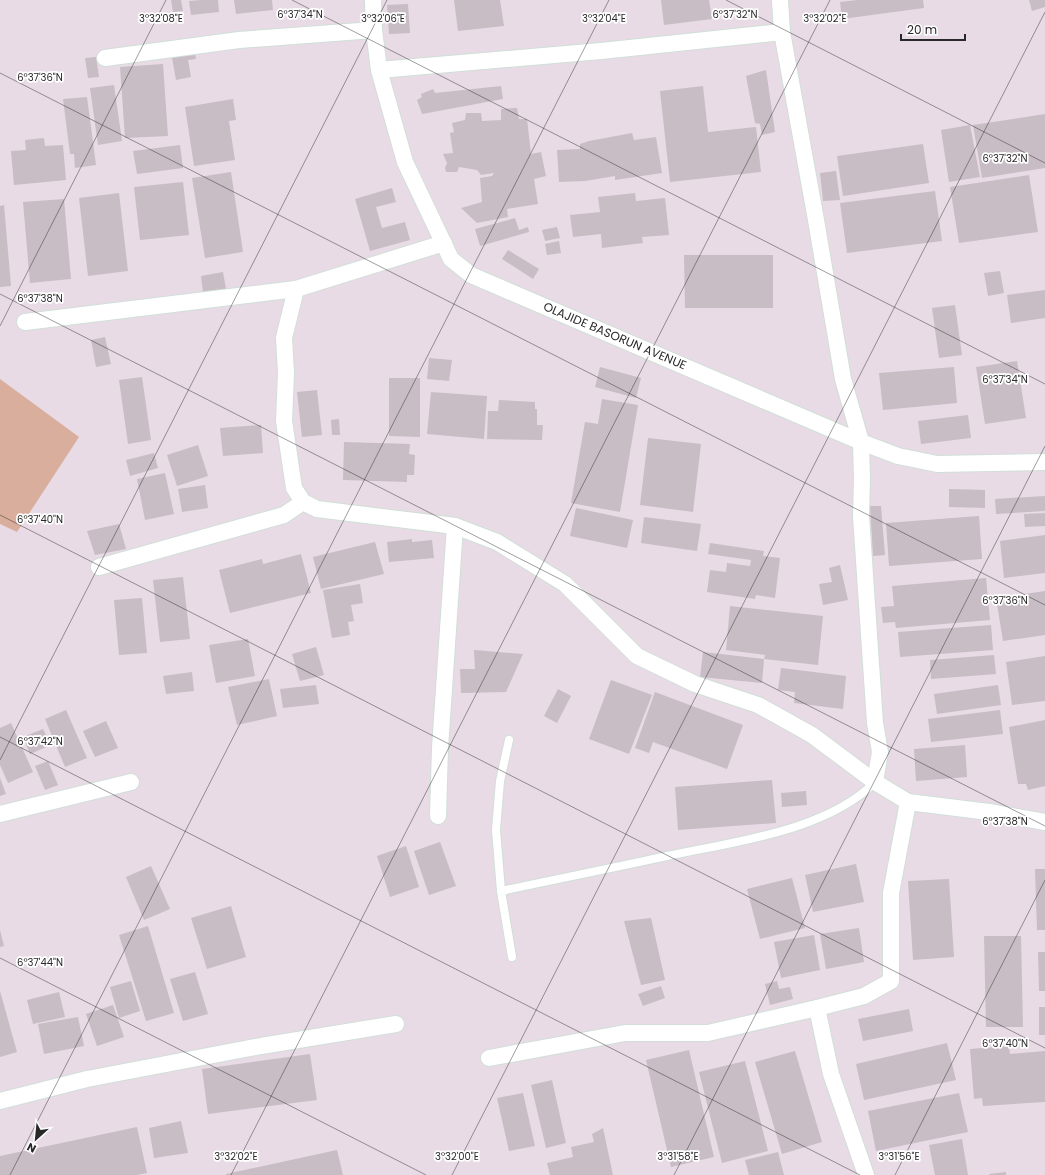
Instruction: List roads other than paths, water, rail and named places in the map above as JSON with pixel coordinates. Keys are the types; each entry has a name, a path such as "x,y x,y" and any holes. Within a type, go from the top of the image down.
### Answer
{"street":[{"name":"OLAJIDE BASORUN AVENUE","path":"373,0 374,30 379,70 405,162 451,260 472,275 861,442 898,456 937,464 1045,462"},
{"path":"780,0 782,32 816,220 842,379 861,442 861,516 875,723 880,752 876,782"},
{"path":"105,58 239,40 374,30"},
{"path":"379,70 601,51 782,32"},
{"path":"25,322 296,289 444,243"},
{"path":"296,289 284,338 286,373 284,421 294,488 303,502 318,509 455,526 497,542 566,584 637,656 696,684 758,705 812,734 876,782 908,802 989,812 1045,822"},
{"path":"99,567 284,515 303,502"},
{"path":"438,816 440,748 455,526"},
{"path":"0,814 132,782"},
{"path":"488,1058 625,1033 708,1033 864,996 891,981 891,893 908,802"},
{"path":"817,1008 831,1074 866,1175"},
{"path":"0,1100 86,1079 261,1046 396,1024"}],"lane":[{"path":"509,740 500,781 496,830 501,891 512,957"},
{"path":"501,891 785,831 846,805 864,794 876,782"}]}
